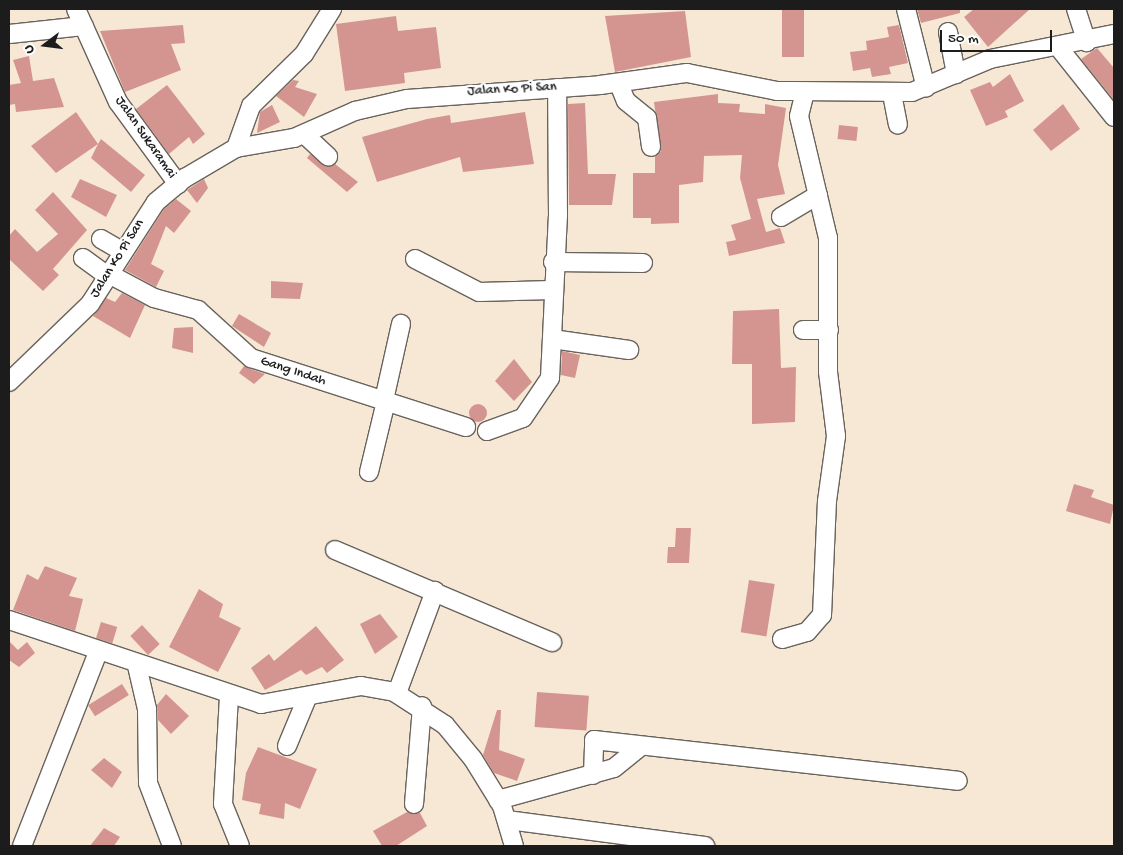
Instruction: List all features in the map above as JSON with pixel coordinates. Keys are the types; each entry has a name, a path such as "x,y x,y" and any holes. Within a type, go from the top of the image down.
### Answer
{"street":[{"name":"Jalan Sukaramai","path":"76,9 118,102 178,184"},
{"path":"236,148 251,106 304,54 332,9"},
{"path":"906,9 926,88"},
{"path":"1076,9 1086,42"},
{"path":"9,34 84,26"},
{"path":"948,32 956,74"},
{"name":"Jalan Ko Pi San","path":"9,382 68,328 109,275 142,218 178,184 236,148 304,134 355,111 407,99 619,84 696,73 738,84 805,92 892,94 926,88 956,74 1014,53 1059,48 1114,34"},
{"path":"1059,48 1114,117"},
{"path":"619,84 626,101 647,118 651,147"},
{"path":"487,431 523,418 544,392 551,372 553,262 558,216 556,88"},
{"path":"782,639 807,632 822,615 827,501 836,436 829,391 828,238 799,116 805,92"},
{"path":"892,94 898,124"},
{"path":"304,134 328,156"},
{"path":"781,217 818,196"},
{"path":"101,240 122,251"},
{"name":"Gang Indah","path":"83,258 109,275 154,298 198,310 251,358 466,427"},
{"path":"414,259 479,292 552,290"},
{"path":"553,262 643,262"},
{"path":"369,472 401,324"},
{"path":"803,330 829,330"},
{"path":"552,339 629,350"},
{"path":"335,550 552,642"},
{"path":"397,693 435,591"},
{"path":"9,620 136,666 260,704 307,698 361,686 397,693 422,706 445,725 473,758 508,820 514,846"},
{"path":"22,846 98,652"},
{"path":"136,666 147,709 148,783 172,846"},
{"path":"229,696 224,804 240,846"},
{"path":"287,746 307,698"},
{"path":"414,804 422,706"},
{"path":"593,775 594,740 640,747 958,781"},
{"path":"498,800 614,768 640,747"},
{"path":"508,820 704,846"}],"building":[{"path":"782,9 804,9 804,57 782,57"},
{"path":"917,9 960,9 960,13 921,23"},
{"path":"974,9 1030,9 988,47 964,17"},
{"path":"685,11 691,57 615,72 605,16"},
{"path":"396,16 398,31 436,27 441,68 404,73 405,83 345,91 336,24"},
{"path":"183,25 185,43 171,44 181,70 125,92 100,31"},
{"path":"899,25 908,63 889,67 891,74 872,77 870,68 853,71 850,52 867,50 866,41 889,37 887,27"},
{"path":"1097,48 1114,68 1114,100 1081,59"},
{"path":"29,56 33,81 54,78 64,107 16,112 15,104 9,105 9,85 21,83 13,60"},
{"path":"1010,74 1024,101 1005,111 1008,117 986,126 970,90 990,82 993,87"},
{"path":"293,80 299,81 295,87 317,94 304,117 276,96"},
{"path":"167,85 205,134 193,144 189,137 169,154 136,109"},
{"path":"718,94 718,103 740,104 739,112 765,114 765,104 786,108 778,165 785,194 757,199 766,232 780,228 785,243 729,256 726,242 736,240 731,225 751,219 740,178 742,155 704,156 703,182 679,185 679,223 651,224 651,218 633,218 633,173 655,173 655,157 661,151 654,102"},
{"path":"585,103 588,174 616,174 612,205 569,205 568,104"},
{"path":"1063,104 1080,129 1051,151 1033,130"},
{"path":"272,105 280,122 257,133 260,112"},
{"path":"76,112 98,144 56,173 31,146"},
{"path":"525,112 534,164 463,172 460,157 377,182 362,137 427,119 450,115 451,123"},
{"path":"839,125 858,127 856,141 838,139"},
{"path":"101,139 145,175 131,192 91,158"},
{"path":"310,154 325,166 335,164 358,182 347,192 307,158"},
{"path":"80,179 117,195 106,217 71,197"},
{"path":"204,179 208,188 197,203 187,190"},
{"path":"53,192 87,230 53,269 59,275 43,291 9,259 9,236 15,229 37,252 58,234 35,210"},
{"path":"176,199 191,211 174,233 166,226 151,264 164,271 156,287 125,270 164,209"},
{"path":"271,281 303,283 300,299 271,298"},
{"path":"122,293 145,305 130,338 93,316 106,298 115,302"},
{"path":"779,309 781,368 796,367 795,422 752,424 752,364 732,364 733,311"},
{"path":"239,314 271,333 264,347 232,326"},
{"path":"193,327 193,353 172,348 174,328"},
{"path":"562,351 580,355 575,378 561,375"},
{"path":"514,359 532,382 514,401 495,381"},
{"path":"244,366 265,374 254,384 239,373"},
{"path":"478,404 486,409 487,413 482,421 478,422 470,417 469,413 474,405"},
{"path":"1074,484 1094,490 1091,497 1114,505 1110,524 1066,511"},
{"path":"676,528 691,528 689,563 667,563 668,547 675,547"},
{"path":"45,566 77,578 69,596 83,599 75,631 13,610 27,574 38,580"},
{"path":"749,580 775,584 766,636 741,632"},
{"path":"199,589 223,604 219,617 241,628 218,672 169,647"},
{"path":"380,614 398,637 375,654 360,624"},
{"path":"101,622 117,627 112,643 96,638"},
{"path":"142,625 160,644 148,655 130,636"},
{"path":"316,626 344,660 327,673 322,667 306,675 301,670 265,690 251,668 269,654 274,661"},
{"path":"9,641 18,650 27,642 35,653 19,667 9,660"},
{"path":"122,684 129,695 95,716 88,705"},
{"path":"537,692 589,696 586,731 535,727"},
{"path":"166,694 189,716 171,734 158,720 157,705"},
{"path":"497,710 501,710 499,750 525,759 517,781 494,773 483,755"},
{"path":"258,747 317,769 300,809 285,803 284,819 259,814 261,804 242,800 246,773"},
{"path":"104,758 122,772 112,788 91,770"},
{"path":"407,812 420,813 427,826 396,846 382,846 373,831"},
{"path":"104,828 120,837 114,846 90,846"}]}
